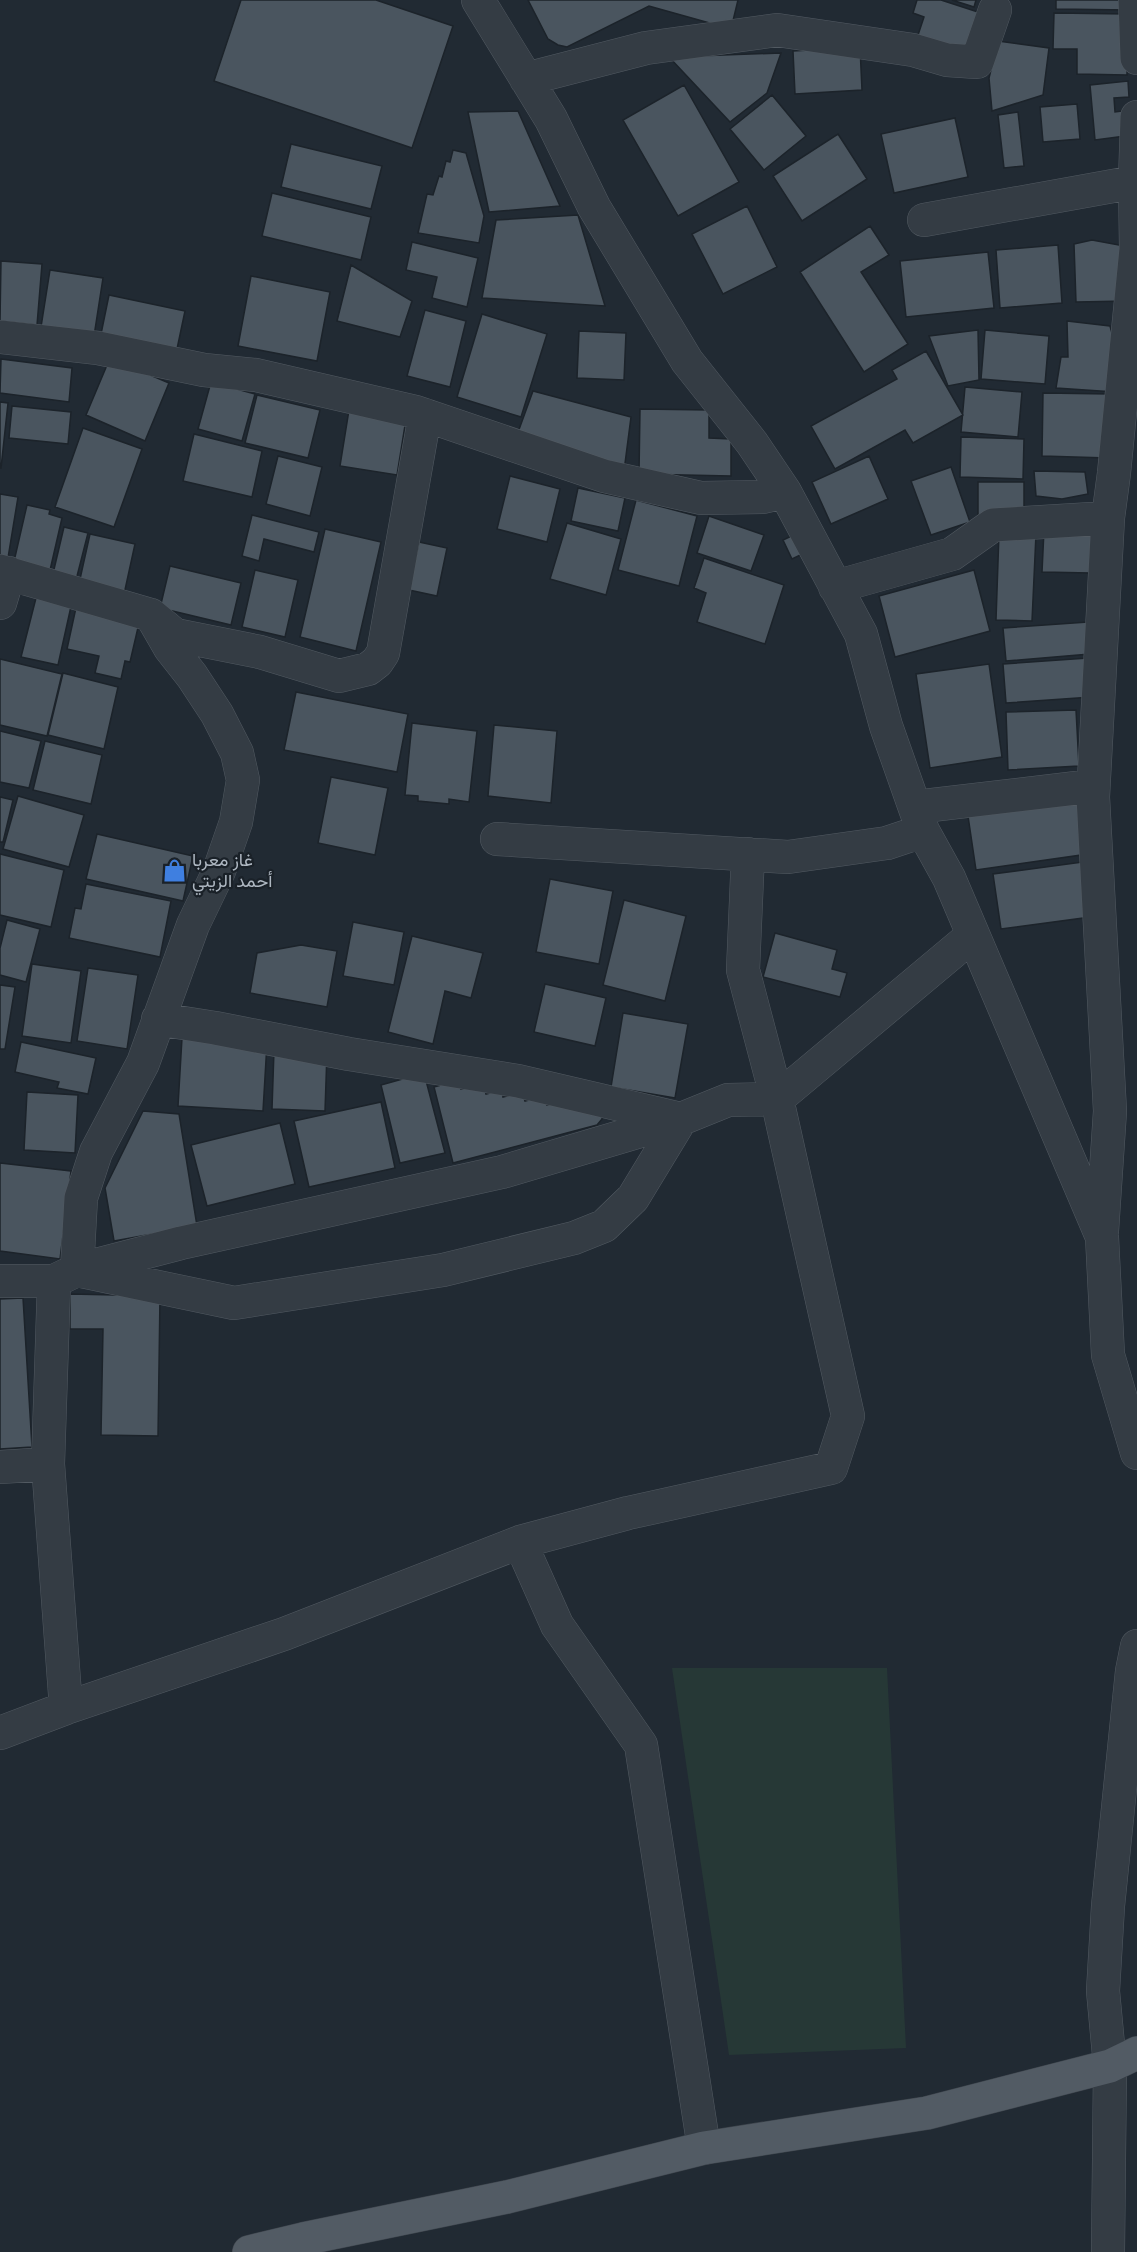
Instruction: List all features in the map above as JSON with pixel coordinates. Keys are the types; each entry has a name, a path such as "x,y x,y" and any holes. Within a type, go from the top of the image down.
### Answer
{"main road":[{"path":"249,2252 507,2197 704,2148 927,2113 1123,2060"}],"street":[{"path":"478,0 551,119 594,207 687,361 752,443 785,492 861,634 886,726 919,819 949,878 1102,1237"},
{"path":"1135,0 1137,58"},
{"path":"526,79 646,48 777,30 914,50 947,60 977,62 995,10"},
{"path":"1137,117 1136,249 1108,518 1094,786 1110,1111 1102,1237 1108,1355 1137,1453"},
{"path":"924,220 1136,162"},
{"path":"0,337 98,348 204,370 255,375 425,415 604,476 701,498 763,497 785,492"},
{"path":"3,582 151,615 175,635 260,652 339,676 368,669 378,662 383,652 425,415"},
{"path":"835,587 952,554 993,525 1108,518"},
{"path":"66,1708 48,1464 66,1276 81,1198 96,1152 143,1063 193,925 219,871 236,822 243,780 237,753 218,714 170,648 151,615"},
{"path":"497,839 788,857 887,843 919,819 1094,786"},
{"path":"0,1733 66,1708 284,1635 520,1542 628,1514 831,1468 848,1416 777,1099 743,970 748,854"},
{"path":"0,1281 66,1276 181,1243 502,1172 681,1119 728,1100 777,1099 973,935"},
{"path":"158,1019 349,1054 518,1081 681,1119"},
{"path":"66,1276 234,1303 443,1270 574,1238 604,1226 633,1198 681,1119"},
{"path":"0,1467 48,1464"},
{"path":"520,1542 557,1624 641,1744 704,2148"},
{"path":"1108,2252 1123,2060 1103,1991 1132,1671 1137,1646"}],"shaded area":[{"path":"672,1668 887,1668 906,2048 729,2055"}],"building":[{"path":"241,0 376,0 453,26 412,148 214,81"},
{"path":"528,0 738,0 731,29 649,6 567,47 548,39"},
{"path":"917,0 941,0 981,13 965,61 915,44 924,17 913,13"},
{"path":"952,0 976,0 974,7"},
{"path":"1056,0 1131,0 1131,10 1056,9"},
{"path":"1054,13 1128,14 1127,75 1077,74 1077,49 1053,49"},
{"path":"998,41 1049,48 1043,95 992,111 989,78"},
{"path":"860,47 862,90 795,94 793,51"},
{"path":"781,53 767,93 730,122 669,57"},
{"path":"1128,81 1129,97 1114,98 1115,112 1130,110 1133,135 1095,140 1090,85"},
{"path":"684,85 739,182 678,216 623,120"},
{"path":"772,95 806,136 764,170 730,129"},
{"path":"1077,104 1080,139 1043,142 1040,107"},
{"path":"518,111 560,206 489,212 468,112"},
{"path":"1018,112 1024,166 1004,168 998,115"},
{"path":"955,118 968,177 894,193 881,134"},
{"path":"838,134 867,179 802,221 773,176"},
{"path":"291,144 382,166 371,209 281,187"},
{"path":"453,150 466,153 484,216 479,243 418,233 427,194 433,195 439,176 442,177 446,161 450,162"},
{"path":"272,193 371,217 361,260 262,236"},
{"path":"747,206 777,267 723,294 692,234"},
{"path":"578,215 605,306 482,298 496,220"},
{"path":"870,226 889,255 861,272 908,344 864,372 800,272"},
{"path":"1092,240 1130,247 1127,301 1076,302 1074,244"},
{"path":"412,242 478,258 467,307 432,298 437,277 406,270"},
{"path":"1058,245 1062,303 1000,308 996,250"},
{"path":"988,252 994,308 906,317 900,261"},
{"path":"1,261 42,264 37,325 0,321"},
{"path":"351,265 412,301 400,337 337,321"},
{"path":"50,270 103,278 94,336 41,327"},
{"path":"251,276 330,292 317,361 238,346"},
{"path":"109,295 185,311 177,349 101,334"},
{"path":"425,310 466,321 450,387 407,376"},
{"path":"482,314 547,334 521,417 457,397"},
{"path":"1067,321 1110,326 1118,356 1115,392 1056,388 1061,357 1068,357"},
{"path":"978,330 979,380 948,386 929,336"},
{"path":"985,330 1049,336 1045,384 981,379"},
{"path":"579,331 626,333 624,380 577,378"},
{"path":"926,351 963,415 913,443 905,430 835,469 811,426 897,379 892,370"},
{"path":"110,358 169,383 145,441 86,415"},
{"path":"1,359 72,368 69,402 0,393"},
{"path":"211,382 255,394 242,441 198,429"},
{"path":"965,387 1022,392 1018,437 961,432"},
{"path":"533,391 631,417 624,471 517,435"},
{"path":"1043,393 1110,394 1108,458 1042,456"},
{"path":"257,395 320,410 308,458 245,443"},
{"path":"0,402 8,403 1,468 0,468"},
{"path":"12,406 71,412 68,444 9,438"},
{"path":"640,409 709,410 709,438 731,439 731,476 639,474"},
{"path":"349,410 406,419 397,475 340,466"},
{"path":"83,428 142,449 114,527 55,507"},
{"path":"194,434 262,451 252,497 183,481"},
{"path":"961,437 1024,439 1023,479 960,477"},
{"path":"278,456 322,467 310,516 266,504"},
{"path":"869,456 888,499 831,524 812,482"},
{"path":"951,467 970,522 931,535 911,481"},
{"path":"1034,471 1085,472 1088,494 1062,499 1036,496"},
{"path":"510,476 560,489 547,542 497,529"},
{"path":"978,482 1024,482 1024,517 978,516"},
{"path":"578,488 625,498 618,531 571,521"},
{"path":"0,494 18,497 7,564 0,563"},
{"path":"636,500 697,516 679,586 618,570"},
{"path":"27,505 50,510 49,514 62,518 48,579 12,570"},
{"path":"252,515 319,532 314,552 264,539 259,561 242,556"},
{"path":"709,516 764,535 751,571 697,553"},
{"path":"567,523 621,539 606,595 550,579"},
{"path":"64,527 88,533 74,588 51,582"},
{"path":"325,529 381,542 356,651 300,637"},
{"path":"804,530 813,549 792,559 783,540"},
{"path":"1044,530 1093,531 1091,573 1042,572"},
{"path":"999,533 1036,534 1032,621 996,620"},
{"path":"90,534 135,544 123,599 78,588"},
{"path":"419,542 447,548 437,596 409,590"},
{"path":"704,558 784,585 765,644 697,622 706,593 694,588"},
{"path":"170,566 241,583 231,625 160,608"},
{"path":"255,570 298,580 285,637 242,627"},
{"path":"974,570 990,631 895,657 879,596"},
{"path":"37,594 72,602 58,665 21,657"},
{"path":"77,603 140,619 130,662 125,661 121,679 95,673 99,656 67,649"},
{"path":"1088,622 1090,654 1006,661 1003,628"},
{"path":"1088,658 1092,697 1006,703 1003,664"},
{"path":"0,659 62,674 47,736 0,725"},
{"path":"989,664 1002,757 930,768 916,674"},
{"path":"63,673 118,687 104,749 48,735"},
{"path":"296,692 408,714 397,772 284,750"},
{"path":"1076,710 1079,766 1008,770 1006,712"},
{"path":"412,723 477,731 469,802 449,799 449,804 418,801 418,796 405,795"},
{"path":"494,725 557,731 551,803 488,796"},
{"path":"0,731 41,741 29,788 0,782"},
{"path":"45,741 102,755 91,804 33,790"},
{"path":"331,777 388,788 375,855 318,843"},
{"path":"18,796 84,815 69,867 3,849"},
{"path":"0,797 13,800 3,842 0,842"},
{"path":"1080,800 1088,854 976,870 968,816"},
{"path":"97,834 193,856 183,901 86,879"},
{"path":"0,854 64,870 51,927 0,915"},
{"path":"1090,861 1098,916 1001,929 993,874"},
{"path":"550,879 613,891 599,964 536,952"},
{"path":"86,884 171,901 160,957 69,938 75,908 81,909"},
{"path":"624,900 686,916 665,1001 603,985"},
{"path":"7,920 40,929 26,982 0,975 0,948"},
{"path":"353,922 404,932 394,985 343,976"},
{"path":"775,933 837,950 832,969 847,973 840,997 763,977"},
{"path":"412,936 483,953 471,998 445,991 433,1044 388,1032"},
{"path":"301,945 337,951 327,1007 250,993 257,953"},
{"path":"32,964 81,971 71,1043 22,1036"},
{"path":"88,968 138,975 127,1049 77,1041"},
{"path":"545,984 606,998 595,1046 534,1032"},
{"path":"0,985 15,987 5,1049 0,1049"},
{"path":"623,1013 688,1024 675,1098 611,1087"},
{"path":"182,1038 267,1043 263,1111 178,1106"},
{"path":"21,1042 96,1058 88,1094 57,1088 59,1082 15,1072"},
{"path":"274,1050 327,1052 325,1111 272,1109"},
{"path":"424,1073 445,1153 400,1163 381,1085"},
{"path":"459,1080 461,1089 483,1084 486,1094 502,1090 503,1097 522,1092 525,1101 544,1096 547,1105 567,1100 602,1119 597,1125 453,1163 434,1087"},
{"path":"27,1092 78,1095 75,1153 24,1150"},
{"path":"381,1102 395,1168 309,1187 294,1121"},
{"path":"143,1111 179,1114 197,1226 114,1241 105,1188"},
{"path":"280,1123 295,1184 207,1206 191,1145"},
{"path":"0,1163 71,1171 60,1259 0,1251"},
{"path":"70,1294 160,1296 158,1436 101,1435 103,1329 70,1329"},
{"path":"23,1298 32,1447 0,1449 0,1299"}],"place":[{"name":"غاز معربا أحمد الزيتي","path":"174,870"}]}
